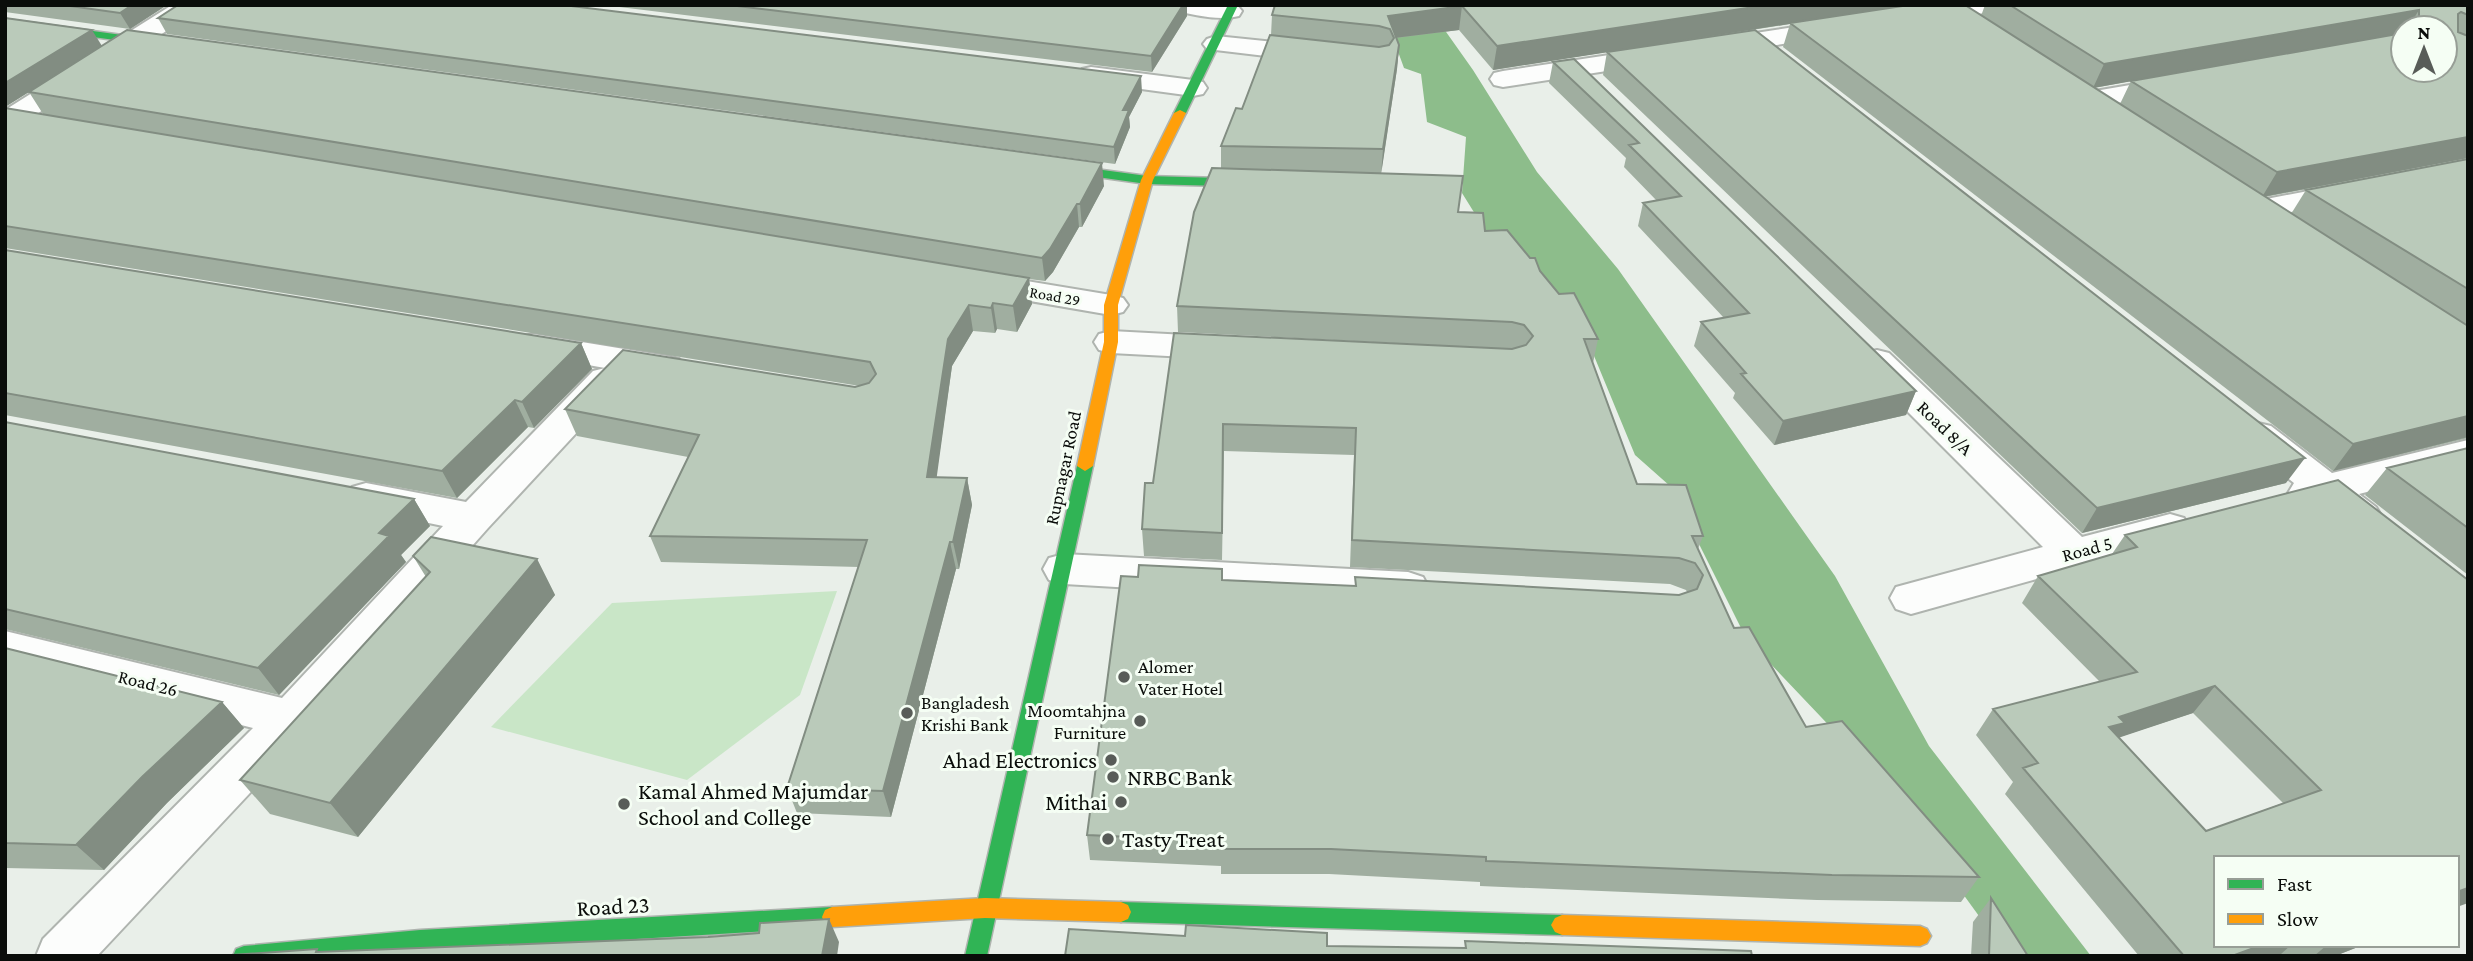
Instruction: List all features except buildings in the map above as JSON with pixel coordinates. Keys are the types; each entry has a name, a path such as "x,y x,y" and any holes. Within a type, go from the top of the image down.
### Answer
{"street":[{"path":"7,120 190,5"},
{"path":"1182,5 1231,8"},
{"name":"Rupnagar Road","path":"976,956 1064,569 1111,342 1111,305 1147,180 1216,44 1231,8"},
{"path":"1899,20 1946,9 1988,20"},
{"path":"5,22 176,45"},
{"path":"1503,79 1860,25"},
{"path":"1755,41 1788,67"},
{"path":"1216,44 1336,56"},
{"path":"1577,68 1607,97"},
{"path":"1069,73 1193,88"},
{"path":"2123,122 2078,93 2198,81"},
{"path":"7,120 52,126"},
{"path":"1038,165 1147,180 1273,183"},
{"path":"2290,232 2245,203 2375,187"},
{"name":"Road 29","path":"946,277 1111,305"},
{"name":"Road 8/A","path":"1855,339 2073,553"},
{"path":"500,340 704,373"},
{"path":"1111,342 1261,350"},
{"path":"62,956 291,719 474,518 624,360"},
{"path":"2237,419 2391,540"},
{"path":"2272,502 2468,453"},
{"path":"326,490 474,518"},
{"name":"Road 5","path":"1911,598 2205,519"},
{"path":"1064,569 1450,590"},
{"name":"Road 26","path":"5,648 291,719"},
{"name":"Road 23","path":"244,956 420,940 985,908 1920,936"}],"shaded area":[{"path":"1427,5 1473,70 1537,172 1618,269 1835,576 1929,746 2091,956 2008,956 1878,777 1746,638 1670,486 1635,455 1592,351 1495,246 1462,193 1466,137 1427,122 1421,74 1404,68 1389,27"},
{"path":"837,591 800,695 687,780 491,727 612,603"}],"traffic: fast":[{"path":"1180,113 1233,5"},
{"path":"5,22 166,44"},
{"path":"1051,167 1147,180 1259,183"},
{"path":"976,956 1085,466"},
{"path":"1121,912 1562,925"},
{"path":"244,956 420,940 832,917"}],"traffic: slow":[{"path":"1085,466 1111,342 1111,305 1147,180 1180,113"},
{"path":"832,917 985,908 1121,912"},
{"path":"1562,925 1920,936"}],"place":[{"name":"Alomer Vater Hotel","path":"1124,677"},
{"name":"Bangladesh Krishi Bank","path":"907,713"},
{"name":"Moomtahjna Furniture","path":"1140,721"},
{"name":"Ahad Electronics","path":"1111,760"},
{"name":"NRBC Bank","path":"1113,777"},
{"name":"Mithai","path":"1121,802"},
{"name":"Kamal Ahmed Majumdar School and College","path":"624,804"},
{"name":"Tasty Treat","path":"1108,839"}]}
